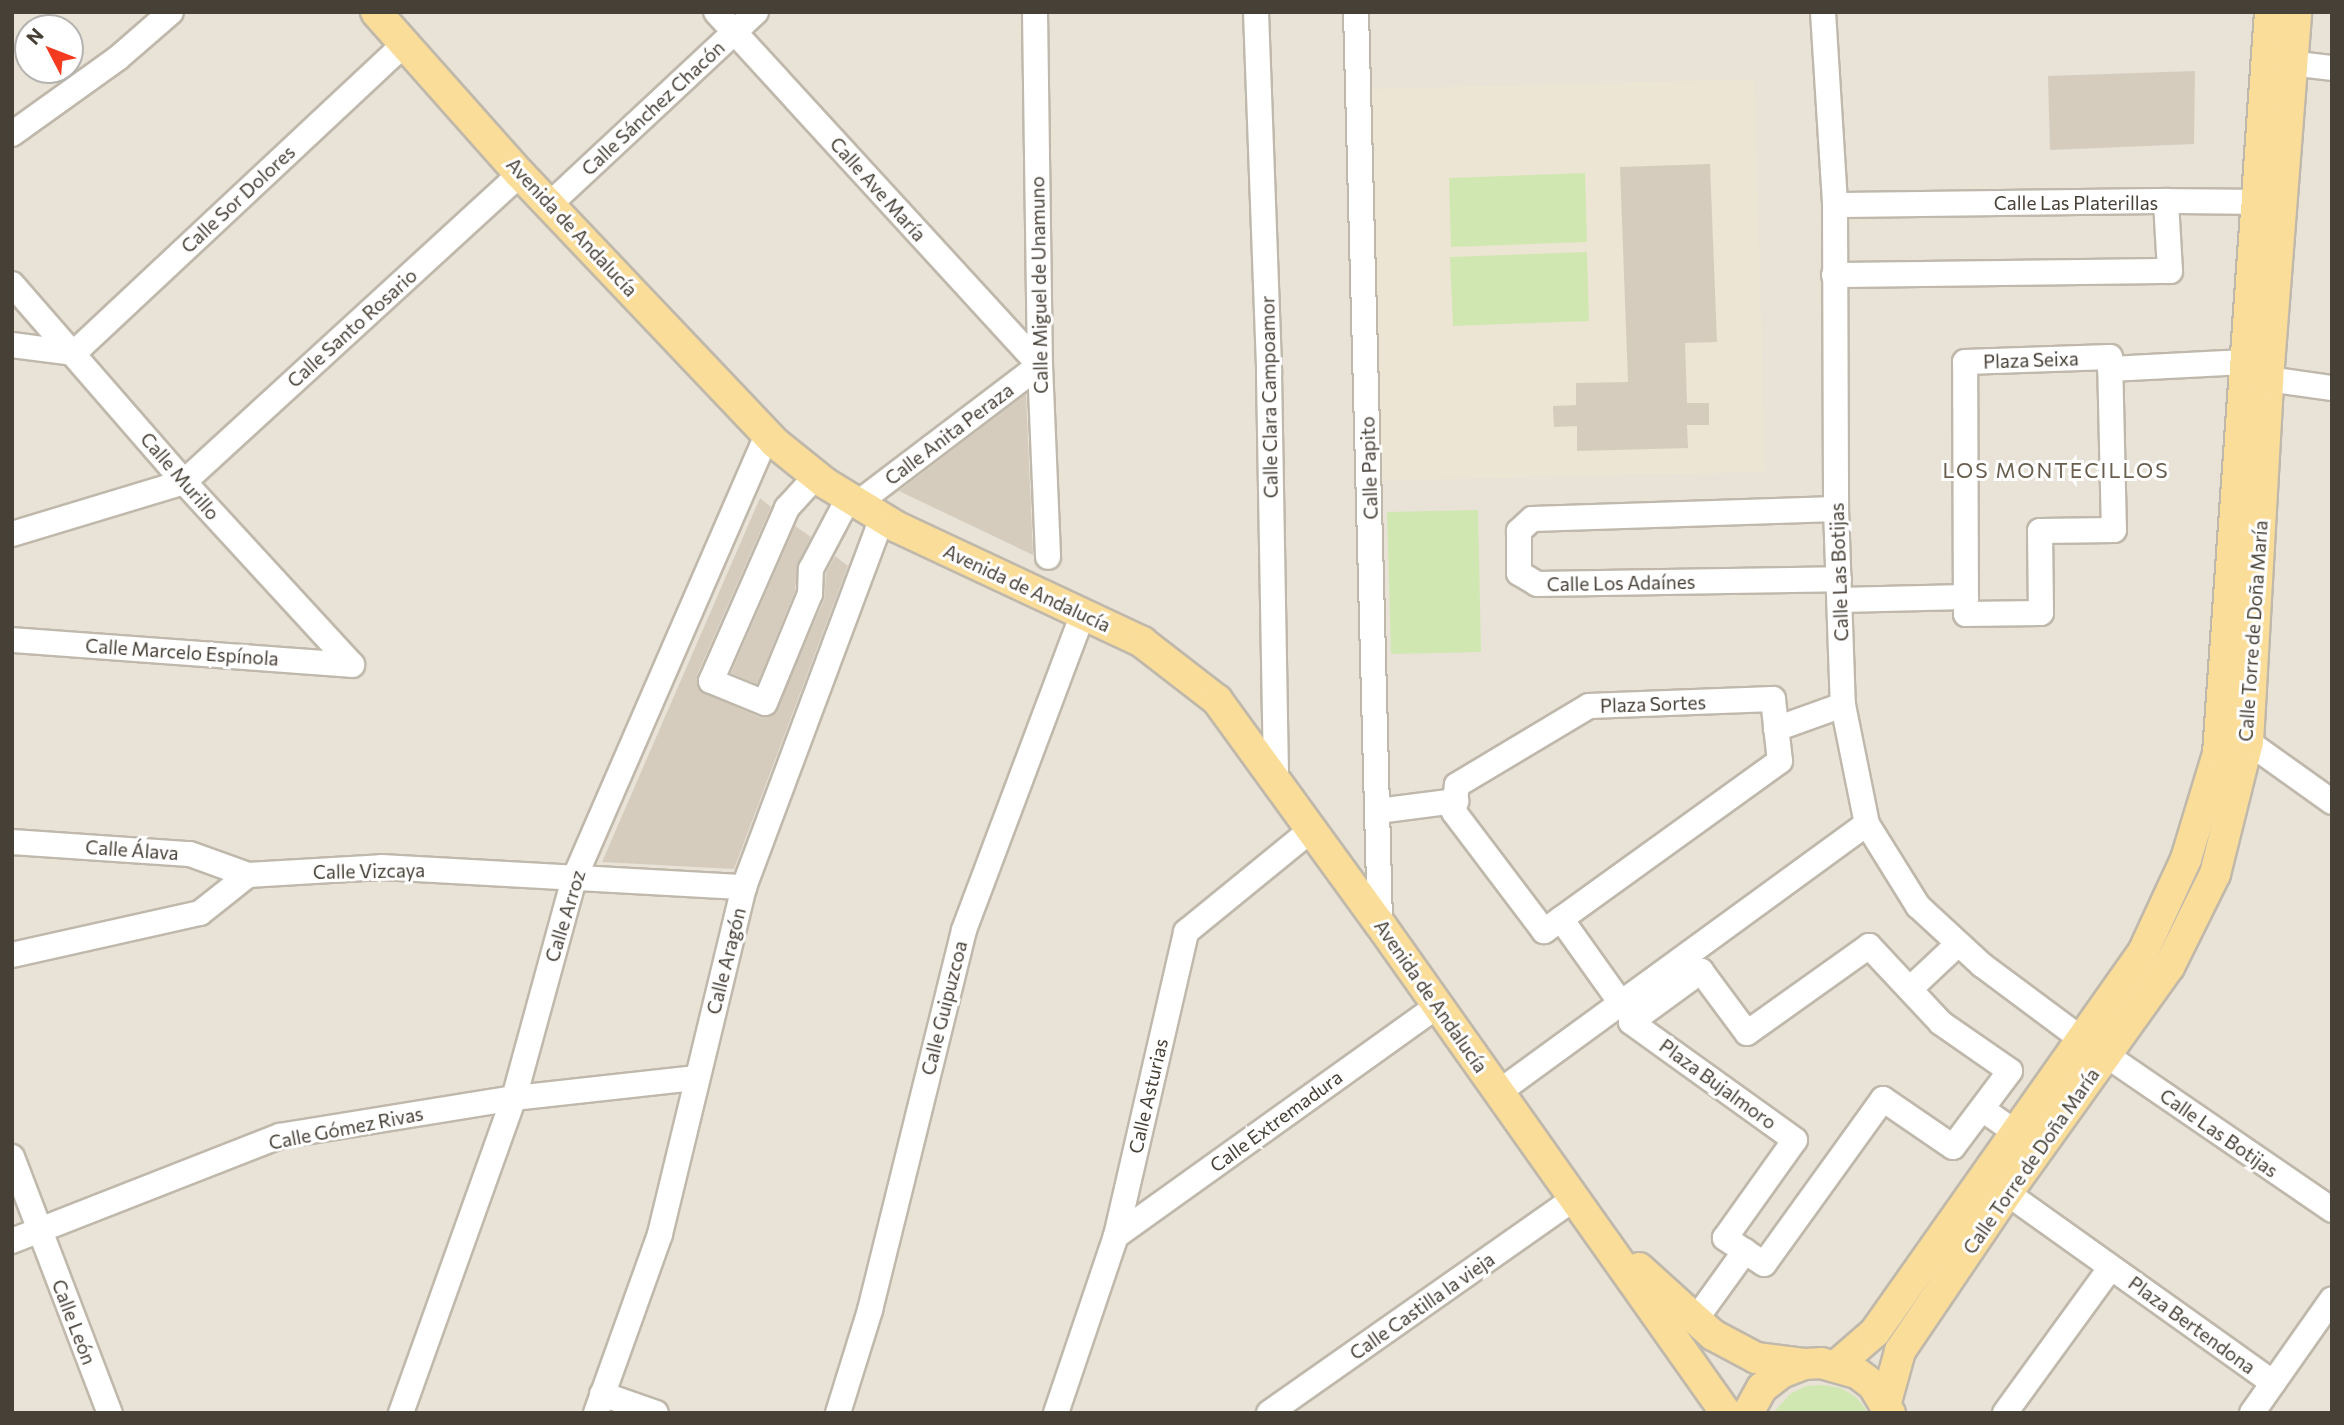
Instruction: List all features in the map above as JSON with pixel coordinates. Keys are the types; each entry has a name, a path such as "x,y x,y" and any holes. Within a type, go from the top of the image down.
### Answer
{"main road":[{"name":"Avenida de Andalucía","path":"376,12 549,205 768,433 817,475 863,506 1142,642 1217,699 1380,924 1726,1413"},
{"name":"Calle Torre de Doña María","path":"1888,1408 1900,1351 2007,1193 2169,967 2215,874 2248,742 2257,370 2256,202 2270,12"},
{"name":"Calle Torre de Doña María","path":"1837,1365 1875,1332 2144,950 2186,859 2218,754 2296,12"},
{"name":"Avenida de Andalucía","path":"1600,1233 1713,1335 1756,1358 1837,1365"},
{"path":"1748,1413 1762,1388 1781,1373 1804,1364"},
{"path":"1837,1365 1857,1373 1873,1385 1888,1408"}],"street":[{"path":"12,134 118,58 171,12"},
{"name":"Calle Ave María","path":"716,12 1040,365"},
{"name":"Calle Sánchez Chacón","path":"549,205 756,12"},
{"path":"1016,12 1035,22"},
{"name":"Calle Clara Campoamor","path":"1256,12 1269,374 1276,781"},
{"name":"Calle Papito","path":"1356,12 1380,924"},
{"name":"Calle Las Botijas","path":"1824,12 1835,205 1836,509 1843,705 1867,824 1918,906 1982,965 2080,1038"},
{"name":"Calle Miguel de Unamuno","path":"1035,22 1040,365 1048,557"},
{"name":"Calle Sor Dolores","path":"74,353 403,45"},
{"path":"2290,63 2332,68"},
{"name":"Calle Santo Rosario","path":"184,482 520,174"},
{"path":"2166,201 2256,202"},
{"name":"Calle Las Platerillas","path":"1834,275 2170,271 2166,201 1835,205"},
{"name":"Calle Murillo","path":"12,284 184,482 352,665"},
{"path":"12,345 74,353"},
{"name":"Plaza Seixa","path":"1966,597 1965,362 2110,357 2110,369 2257,370 2332,388"},
{"name":"Calle Anita Peraza","path":"863,506 1040,365"},
{"path":"1840,589 1966,597 1966,614 2041,613 2040,531 2114,530 2110,369"},
{"name":"Calle Arroz","path":"401,1413 513,1098 574,878 768,433"},
{"path":"817,475 787,509 711,681 765,703 810,594 811,569 863,506"},
{"path":"12,534 184,482"},
{"name":"Calle Aragón","path":"599,1404 660,1234 744,887 863,506"},
{"name":"Calle Los Adaínes","path":"1836,509 1532,519 1519,531 1519,573 1537,584 1840,589"},
{"name":"Calle Guipuzcoa","path":"838,1413 870,1310 964,930 1083,614"},
{"name":"Calle Marcelo Espínola","path":"12,640 352,665"},
{"name":"Plaza Sortes","path":"1455,801 1457,785 1589,706 1773,699 1780,761 1561,919"},
{"path":"1776,729 1843,705"},
{"path":"2248,742 2332,802"},
{"path":"1378,811 1455,801 1454,812 1545,931 1561,919 1621,1003"},
{"path":"1499,1092 1621,1003 1665,984 1867,824"},
{"name":"Calle Asturias","path":"1056,1413 1116,1236 1186,932 1311,830"},
{"name":"Calle Álava","path":"12,842 190,854 248,875"},
{"name":"Calle Vizcaya","path":"248,875 380,867 744,887"},
{"path":"12,955 200,913 248,875"},
{"path":"1910,989 1958,944"},
{"name":"Plaza Bujalmoro","path":"1869,946 1910,989 1941,1023 2011,1071 1953,1147 1883,1099 1764,1264 1725,1238 1795,1140 1631,1022 1665,984 1701,971 1747,1033 1869,946"},
{"name":"Calle Extremadura","path":"1116,1236 1437,1006"},
{"name":"Calle Las Botijas","path":"2106,1055 2332,1210"},
{"name":"Calle Gómez Rivas","path":"12,1241 280,1136 513,1098 696,1078"},
{"path":"1982,1109 2015,1132"},
{"name":"Calle León","path":"12,1157 110,1413"},
{"name":"Plaza Bertendona","path":"2007,1193 2273,1383"},
{"name":"Calle Castilla la vieja","path":"1269,1413 1575,1198"},
{"path":"1696,1319 1745,1251"},
{"name":"Plaza Bertendona","path":"2006,1412 2111,1267"},
{"path":"2252,1413 2332,1299"},
{"path":"599,1404 656,1413"}],"shaded area":[{"path":"12,12 2332,12 2332,1413 12,1413"},
{"path":"1755,79 1765,472 1374,481 1366,89"}],"green space":[{"path":"1585,173 1587,242 1451,247 1449,178"},
{"path":"1587,252 1589,321 1453,326 1450,257"},
{"path":"1478,510 1481,652 1391,654 1387,512"},
{"path":"1806,1386 1841,1388 1856,1397 1869,1413 1773,1413 1790,1394"}],"building":[{"path":"2195,71 2194,144 2050,150 2048,76"},
{"path":"1710,164 1717,342 1685,343 1687,403 1709,403 1709,425 1687,425 1688,448 1577,451 1577,426 1554,427 1553,406 1576,405 1576,383 1628,382 1620,167"},
{"path":"1026,394 1033,555 899,491"},
{"path":"760,498 771,507 697,675 700,691 759,717 775,714 824,600 826,573 835,556 848,566 734,869 602,862"},
{"path":"795,526 811,537 798,563 795,591 757,684 731,673"}],"district":[{"name":"LOS MONTECILLOS","path":"2056,470"}]}
